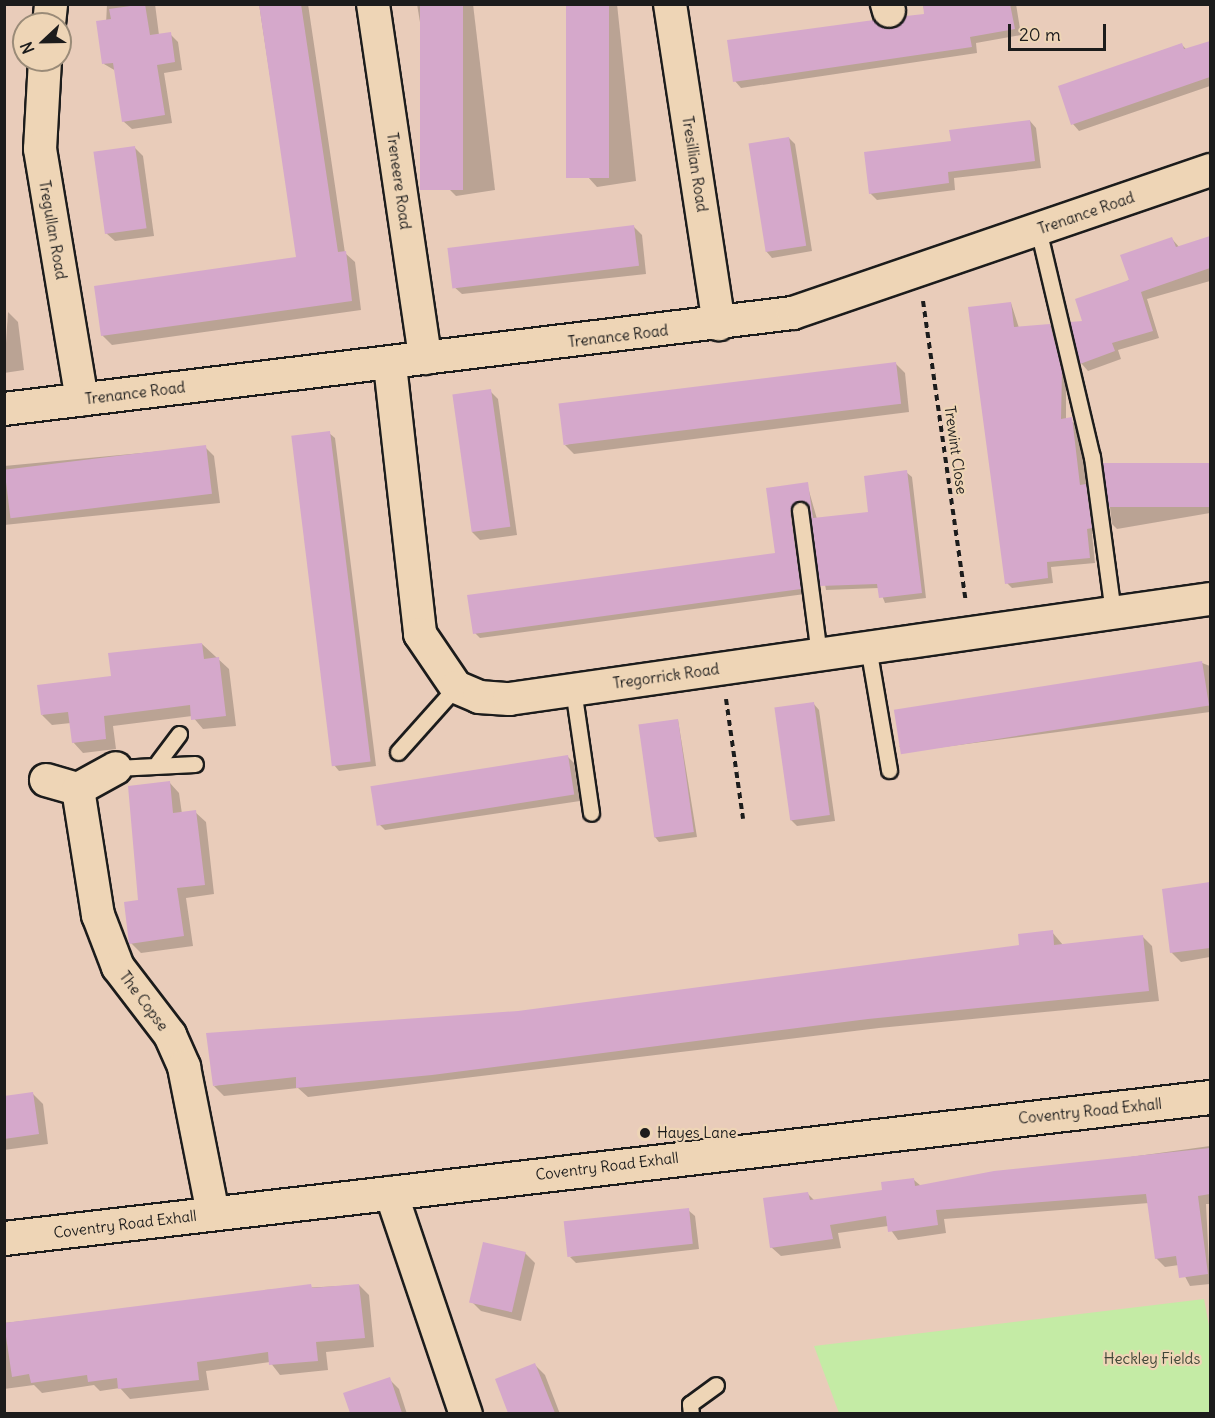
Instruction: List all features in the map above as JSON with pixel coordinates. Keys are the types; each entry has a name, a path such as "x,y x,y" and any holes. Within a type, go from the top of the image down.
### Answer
{"main road":[{"name":"Coventry Road Exhall","path":"4,1238 1210,1097"}],"street":[{"name":"Treneere Road","path":"373,4 425,358"},
{"name":"Tresillian Road","path":"670,4 719,324"},
{"name":"Tregullan Road","path":"44,72 40,149 82,400"},
{"name":"Trenance Road","path":"4,409 390,365 425,358 719,324 793,313 1210,170"},
{"path":"390,365 420,634 456,687"},
{"name":"Tregorrick Road","path":"456,687 479,697 509,699 1210,599"},
{"path":"46,780 78,789 116,768"},
{"name":"The Copse","path":"78,789 98,915 118,967 170,1035 184,1067 213,1213"},
{"path":"391,1193 466,1413"}],"lane":[{"path":"1038,229 1092,457 1113,613"},
{"path":"800,510 819,654"},
{"path":"868,647 889,770"},
{"path":"398,752 456,687"},
{"path":"573,689 591,813"},
{"path":"158,762 179,734"},
{"path":"116,768 158,762 195,764"},
{"path":"691,1413 690,1404 716,1385"}],"path":[{"name":"Trewint Close","path":"919,270 970,633"},
{"path":"722,668 743,819"}],"green space":[{"name":"Heckley Fields","path":"1204,1299 1210,1331 1210,1413 839,1413 814,1346"}],"building":[{"path":"145,4 150,35 171,32 175,62 157,65 165,115 122,122 113,63 102,64 96,21 111,19 109,9"},
{"path":"259,4 301,4 338,252 346,251 352,301 101,336 94,286 296,257"},
{"path":"420,4 463,4 463,190 420,190"},
{"path":"566,4 609,4 609,178 566,178"},
{"path":"923,4 1010,4 1015,29 970,37 972,47 733,82 727,40 874,20 893,28 906,16 924,14"},
{"path":"1210,41 1210,77 1071,125 1058,86 1182,43 1184,49"},
{"path":"1030,120 1035,161 948,172 949,183 869,194 864,152 951,141 949,130"},
{"path":"789,137 806,246 766,252 749,143"},
{"path":"135,146 147,228 105,234 93,152"},
{"path":"634,225 639,266 452,289 447,248"},
{"path":"1210,236 1210,268 1141,292 1153,331 1112,343 1115,351 1080,364 1070,322 1082,321 1075,299 1129,280 1120,255 1172,237 1176,247"},
{"path":"1011,302 1014,327 1050,324 1062,371 1061,419 1072,417 1080,485 1086,484 1092,528 1087,529 1090,558 1047,562 1048,578 1005,584 968,307"},
{"path":"896,362 901,404 564,445 559,403"},
{"path":"491,389 510,527 472,532 452,394"},
{"path":"330,431 371,762 332,766 291,436"},
{"path":"206,445 212,494 10,518 5,470"},
{"path":"1103,463 1210,463 1210,507 1103,507"},
{"path":"907,470 922,593 879,598 877,584 820,586 810,509 799,500 790,511 801,589 473,634 467,595 775,553 766,488 808,482 813,518 868,512 864,476"},
{"path":"202,643 204,659 219,657 226,716 191,720 190,705 104,716 106,739 72,743 68,712 41,715 37,685 111,676 108,653"},
{"path":"1202,661 1209,705 901,754 894,710"},
{"path":"814,702 830,815 790,820 774,708"},
{"path":"678,719 694,832 654,837 638,725"},
{"path":"568,755 574,795 377,826 370,786"},
{"path":"170,781 173,813 196,810 205,885 177,888 184,936 129,944 124,902 138,900 128,786"},
{"path":"1210,882 1210,948 1170,953 1162,889"},
{"path":"1053,930 1054,945 1143,935 1149,991 868,1019 432,1075 296,1088 296,1077 213,1086 206,1033 518,1011 1019,945 1018,934"},
{"path":"33,1092 39,1134 4,1139 4,1096"},
{"path":"1210,1148 1210,1194 1198,1196 1208,1274 1179,1278 1176,1256 1155,1259 1146,1194 936,1210 938,1225 888,1232 886,1216 830,1225 833,1239 770,1248 763,1198 808,1192 810,1200 882,1190 881,1182 914,1178 915,1186 994,1171"},
{"path":"689,1208 693,1244 567,1257 564,1221"},
{"path":"483,1242 526,1252 512,1312 469,1302"},
{"path":"311,1284 312,1288 359,1284 365,1338 316,1342 318,1361 269,1365 268,1352 197,1362 199,1380 118,1389 117,1378 88,1382 87,1375 31,1383 29,1374 12,1377 4,1323"},
{"path":"535,1363 555,1413 508,1413 495,1379"},
{"path":"390,1377 402,1413 350,1413 343,1393"}],"place":[{"name":"Hayes Lane","path":"645,1133"}]}
